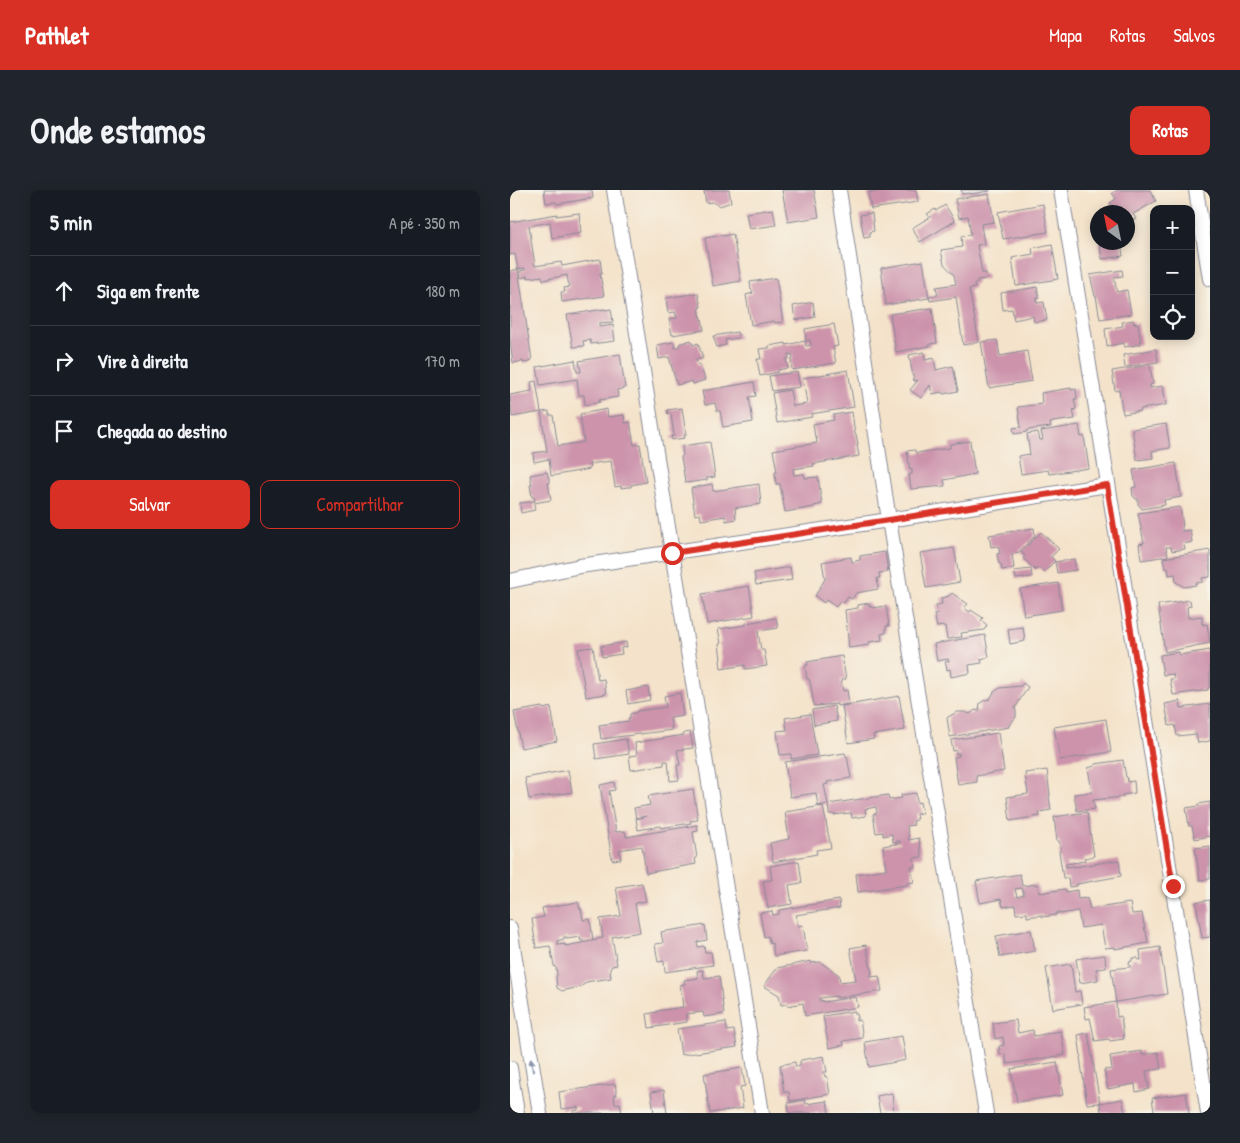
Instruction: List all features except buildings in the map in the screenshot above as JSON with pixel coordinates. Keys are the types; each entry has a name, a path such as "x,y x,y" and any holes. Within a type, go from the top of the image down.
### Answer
{"street":[{"path":"614,190 762,1113"},
{"path":"840,190 889,520 986,1113"},
{"path":"1061,190 1208,1113"},
{"path":"1196,190 1210,279"},
{"path":"510,581 580,566 1107,485"},
{"path":"510,928 514,977 540,1113"},
{"path":"510,1068 517,1113"}],"route":[{"path":"672,553 1107,485 1173,886"}]}
